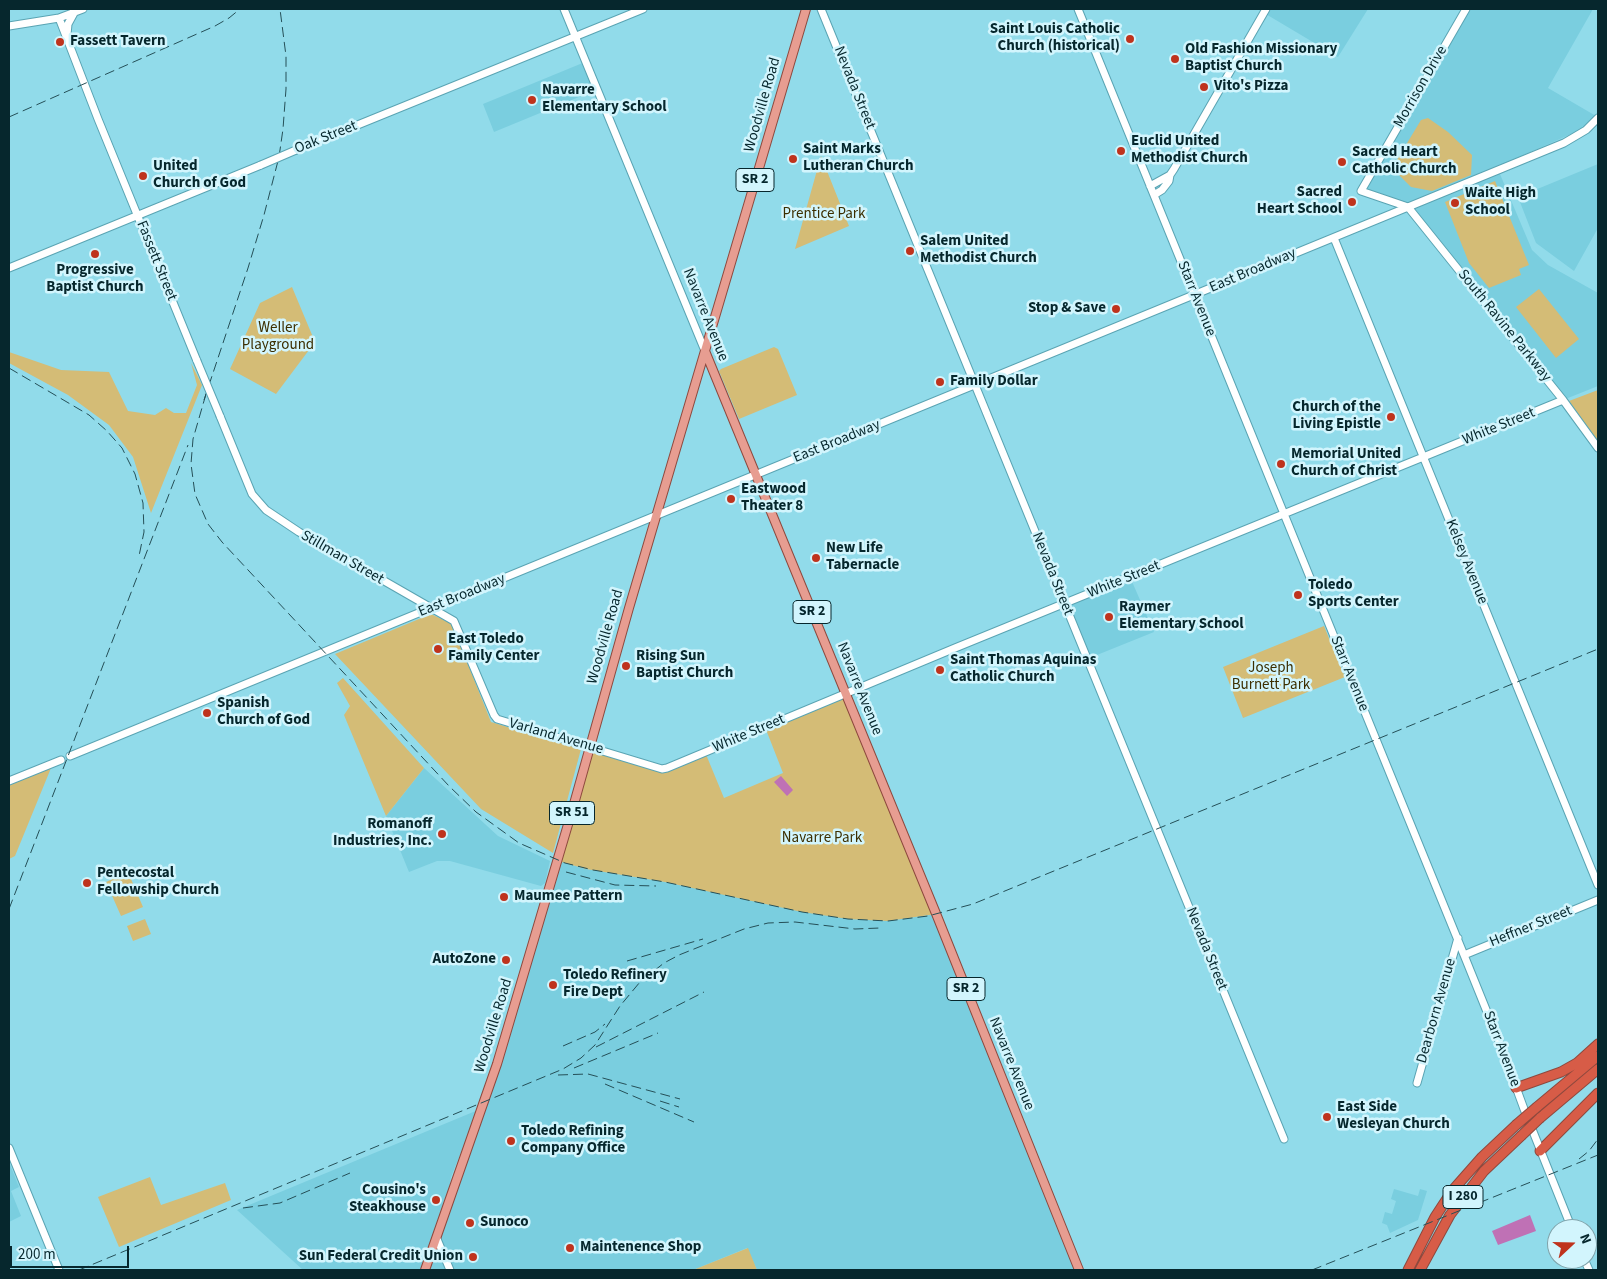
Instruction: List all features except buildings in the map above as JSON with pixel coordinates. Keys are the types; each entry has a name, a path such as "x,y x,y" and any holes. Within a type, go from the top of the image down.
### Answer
{"highway":[{"path":"1516,1088 1560,1072 1577,1063 1598,1044"},
{"name":"I 280","path":"1408,1270 1432,1223 1452,1191 1482,1157 1516,1125 1598,1056"},
{"name":"I 280","path":"1420,1270 1450,1215 1484,1171 1540,1118 1598,1069"},
{"path":"1540,1151 1598,1093"}],"main road":[{"name":"Woodville Road","path":"425,1270 497,1064 806,9"},
{"name":"Navarre Avenue","path":"705,351 1079,1270"}],"street":[{"name":"Navarre Avenue","path":"564,9 705,351"},
{"name":"Oak Street","path":"9,268 643,9"},
{"name":"Nevada Street","path":"821,9 1284,1139"},
{"name":"Starr Avenue","path":"1078,9 1458,938 1568,1219"},
{"path":"1152,191 1169,175 1266,9"},
{"name":"Morrison Drive","path":"1386,199 1361,191 1466,9"},
{"path":"9,26 59,18 80,10"},
{"path":"66,38 68,24 73,14 80,10"},
{"name":"Fassett Street","path":"59,18 197,361 252,494 258,501"},
{"name":"East Broadway","path":"70,756 1564,143 1586,130 1598,118"},
{"path":"1159,208 1160,198 1170,181 1169,175"},
{"path":"1152,191 1166,187"},
{"path":"1386,199 1408,207"},
{"path":"1386,199 1388,207 1386,216"},
{"name":"South Ravine Parkway","path":"1408,207 1563,400 1598,448"},
{"name":"Kelsey Avenue","path":"1334,238 1598,885"},
{"name":"White Street","path":"657,767 668,768 1563,400"},
{"name":"Stillman Street","path":"258,501 275,517 298,532 430,609"},
{"name":"Varland Avenue","path":"430,609 454,621 497,719 657,767"},
{"path":"9,782 61,760"},
{"name":"Heffner Street","path":"1464,955 1598,900"},
{"name":"Dearborn Avenue","path":"1417,1083 1458,938"},
{"path":"9,1148 59,1270"},
{"path":"437,1239 450,1270"}],"shaded area":[{"path":"1260,9 1368,9 1338,57"},
{"name":"Waite High School","path":"1466,9 1593,9 1548,88 1596,116 1580,130 1497,167 1532,250 1548,265 1598,293 1598,386 1563,400 1408,207 1361,191"},
{"path":"585,62 596,90 494,132 483,104"},
{"path":"1598,164 1598,228 1574,271 1536,243 1518,197"},
{"name":"Raymer Elementary School","path":"1130,577 1154,632 1087,659 1065,604"},
{"path":"424,768 498,836 550,861 545,883 541,886 450,861 437,861 409,872 386,816"},
{"path":"781,776 793,790 787,796 774,782"},
{"path":"558,861 586,869 665,882 848,919 888,921 936,914 1079,1270 757,1270 747,1248 693,1270 303,1270 237,1210 478,1110 451,1177 445,1216"},
{"path":"9,1162 19,1187 11,1191 21,1216 9,1222"},
{"path":"1394,1189 1418,1196 1420,1189 1427,1191 1418,1220 1390,1233 1387,1225 1382,1223 1385,1212 1392,1214 1396,1201 1391,1199"},
{"path":"1530,1215 1536,1231 1498,1245 1492,1231"}],"green space":[{"path":"1428,118 1448,132 1472,155 1471,175 1432,191 1411,187 1392,168 1421,120"},
{"name":"Prentice Park","path":"821,156 849,226 795,249"},
{"path":"1495,181 1529,265 1519,269 1521,275 1489,288 1469,263 1445,202"},
{"name":"Weller Playground","path":"292,287 315,342 276,394 230,369 260,303"},
{"path":"1539,289 1579,339 1556,358 1516,307"},
{"path":"774,347 778,349 797,395 739,419 719,371"},
{"path":"9,352 61,370 109,372 128,411 155,415 166,408 174,413 186,413 197,385 191,363 202,385 151,513 133,457 109,425 68,395 9,363"},
{"path":"1598,390 1598,442 1569,401"},
{"path":"431,614 452,624 491,722 581,749 553,853 481,809 335,654"},
{"name":"Joseph Burnett Park","path":"1324,626 1345,677 1243,718 1223,667"},
{"path":"343,678 424,768 386,816 344,715 350,706 337,683"},
{"name":"Navarre Park","path":"846,694 936,914 888,921 848,919 802,912 665,882 586,869 558,861 589,747 662,769 705,752 724,798 783,773 765,727"},
{"path":"51,768 15,856 9,859 9,785"},
{"path":"128,872 143,907 121,916 106,882"},
{"path":"145,919 151,934 133,941 127,926"},
{"path":"150,1177 161,1205 225,1183 231,1200 119,1247 98,1197"},
{"path":"748,1248 757,1270 693,1270"}],"railway":[{"path":"9,117 215,26 240,9"},
{"path":"204,400 248,268 279,157 286,89 286,56 280,9"},
{"path":"9,368 89,415 122,448 135,474 143,503 144,532 139,556"},
{"path":"206,394 193,439 191,464 195,494 208,524 222,542 449,786 476,812 519,843 565,863 593,870 665,882 802,912 848,919 888,921 928,916 973,904 1598,649"},
{"path":"9,909 188,445"},
{"path":"566,872 615,885 656,886"},
{"path":"79,1270 563,1069 581,1058 595,1045 620,1006 640,982 664,963 679,955 744,929 768,923 795,922 855,929 880,928"},
{"path":"627,961 703,939"},
{"path":"596,1047 704,992"},
{"path":"563,1046 595,1032 605,1024"},
{"path":"574,1068 658,1033"},
{"path":"558,1075 588,1074 680,1099"},
{"path":"605,1084 694,1122"},
{"path":"660,1101 679,1107"},
{"path":"1579,1159 1589,1151 1598,1139"},
{"path":"1312,1270 1598,1155"},
{"path":"243,1208 280,1203 350,1173"}],"place":[{"name":"Saint Louis Catholic Church (historical)","path":"1130,39"},
{"name":"Fassett Tavern","path":"60,42"},
{"name":"Old Fashion Missionary Baptist Church","path":"1175,59"},
{"name":"Vito's Pizza","path":"1204,87"},
{"name":"Navarre Elementary School","path":"532,100"},
{"name":"Euclid United Methodist Church","path":"1121,151"},
{"name":"Saint Marks Lutheran Church","path":"793,159"},
{"name":"Sacred Heart Catholic Church","path":"1342,162"},
{"name":"United Church of God","path":"143,176"},
{"name":"Sacred Heart School","path":"1352,202"},
{"name":"Waite High School","path":"1455,203"},
{"name":"Salem United Methodist Church","path":"910,251"},
{"name":"Progressive Baptist Church","path":"95,254"},
{"name":"Stop & Save","path":"1116,309"},
{"name":"Family Dollar","path":"940,382"},
{"name":"Church of the Living Epistle","path":"1391,417"},
{"name":"Memorial United Church of Christ","path":"1281,464"},
{"name":"Eastwood Theater 8","path":"731,499"},
{"name":"New Life Tabernacle","path":"816,558"},
{"name":"Toledo Sports Center","path":"1298,595"},
{"name":"Raymer Elementary School","path":"1109,617"},
{"name":"East Toledo Family Center","path":"438,649"},
{"name":"Rising Sun Baptist Church","path":"626,666"},
{"name":"Saint Thomas Aquinas Catholic Church","path":"940,670"},
{"name":"Spanish Church of God","path":"207,713"},
{"name":"Romanoff Industries, Inc.","path":"442,834"},
{"name":"Pentecostal Fellowship Church","path":"87,883"},
{"name":"Maumee Pattern","path":"504,897"},
{"name":"AutoZone","path":"506,960"},
{"name":"Toledo Refinery Fire Dept","path":"553,985"},
{"name":"East Side Wesleyan Church","path":"1327,1117"},
{"name":"Toledo Refining Company Office","path":"511,1141"},
{"name":"Cousino's Steakhouse","path":"436,1200"},
{"name":"Sunoco","path":"470,1223"},
{"name":"Maintenence Shop","path":"570,1248"},
{"name":"Sun Federal Credit Union","path":"473,1257"}]}
